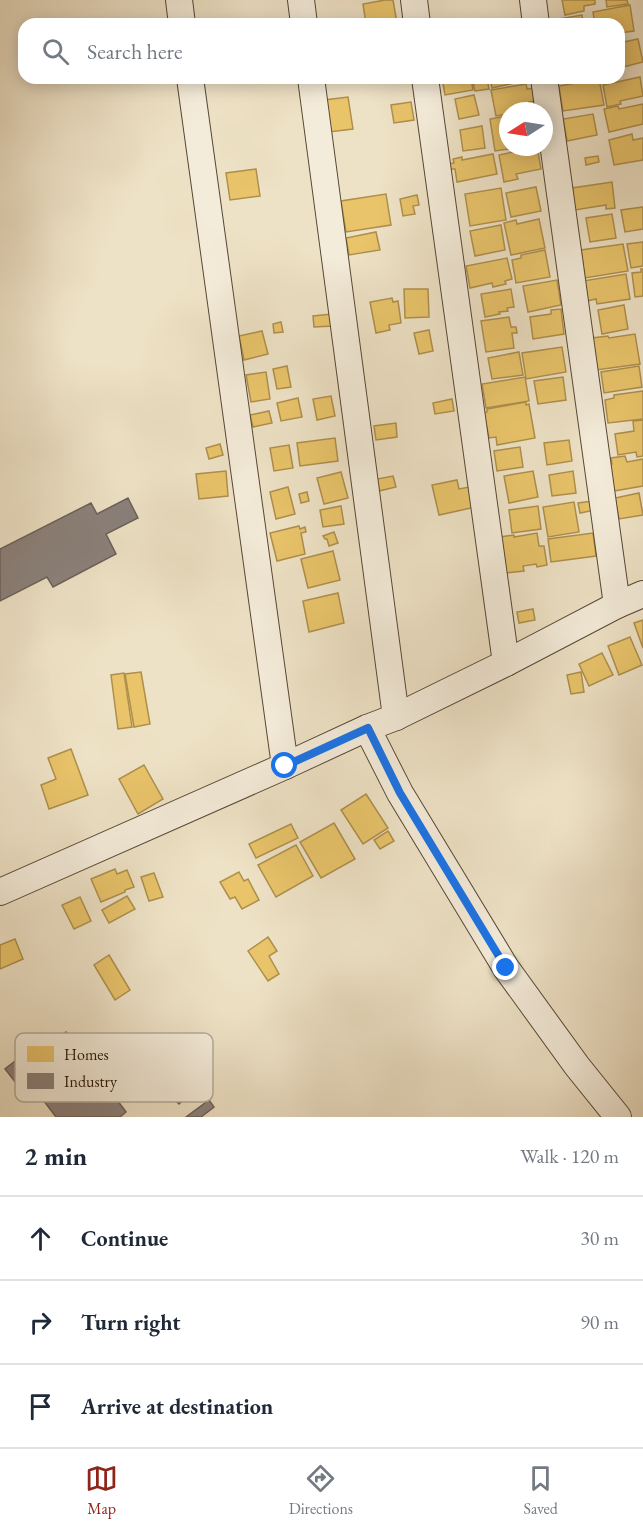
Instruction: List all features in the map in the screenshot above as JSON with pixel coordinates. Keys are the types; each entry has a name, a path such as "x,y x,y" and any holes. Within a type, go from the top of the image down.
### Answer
{"street":[{"path":"179,0 181,18"},
{"path":"301,0 303,18"},
{"path":"414,0 416,18"},
{"path":"533,0 535,18"},
{"path":"191,84 285,766"},
{"path":"312,84 396,717"},
{"path":"426,84 506,663"},
{"path":"545,84 617,605"},
{"path":"0,892 396,717 643,594"},
{"path":"368,728 400,793 506,968 577,1066 618,1117"}],"building: Homes":[{"path":"393,0 396,18 365,18 363,4"},
{"path":"562,0 595,0 595,4 584,6 584,11 565,15"},
{"path":"606,0 627,0 628,4 607,7"},
{"path":"630,5 634,31 625,32 625,18 594,18 593,12"},
{"path":"582,15 582,18 564,18"},
{"path":"638,39 643,62 625,66 625,42"},
{"path":"640,77 643,96 620,101 621,104 607,107 603,85 625,84 625,80"},
{"path":"443,84 472,84 473,90 445,95"},
{"path":"473,84 488,84 489,89 475,91"},
{"path":"491,84 510,84 492,88"},
{"path":"526,84 527,89 535,88 537,101 499,102 499,116 496,116 491,90"},
{"path":"600,84 604,105 563,111 559,86"},
{"path":"474,95 479,115 459,119 455,99"},
{"path":"348,97 353,129 329,132 324,100"},
{"path":"411,102 414,120 394,123 391,105"},
{"path":"643,104 643,124 609,132 604,109 618,106 619,109"},
{"path":"593,114 597,135 567,141 563,119"},
{"path":"499,117 499,150 495,151 490,119"},
{"path":"482,126 485,148 463,151 460,130"},
{"path":"632,134 633,140 643,138 643,160 614,165 609,140"},
{"path":"493,154 497,174 457,182 455,169 450,169 449,164 454,163 453,159 462,157 462,160"},
{"path":"499,156 539,156 541,169 516,174 518,179 504,182"},
{"path":"598,156 599,162 586,165 585,158"},
{"path":"256,169 260,196 230,200 226,173"},
{"path":"612,182 615,208 606,209 606,205 575,210 572,188"},
{"path":"536,187 541,211 511,217 506,193"},
{"path":"501,188 506,220 470,226 465,194"},
{"path":"386,194 391,225 346,232 341,201"},
{"path":"417,195 419,205 413,206 415,214 403,216 400,199"},
{"path":"643,207 643,229 625,232 621,210"},
{"path":"612,214 616,238 590,242 586,218"},
{"path":"539,219 545,248 511,255 504,223 516,220 517,224"},
{"path":"501,225 505,250 475,256 470,231"},
{"path":"376,232 380,250 349,255 346,238"},
{"path":"643,242 643,266 631,268 627,244"},
{"path":"623,244 628,271 585,278 581,250"},
{"path":"545,250 550,277 516,283 512,260 521,258 521,255"},
{"path":"507,258 512,279 505,281 506,284 493,287 492,283 470,288 466,266"},
{"path":"643,269 643,296 635,297 632,273 641,272"},
{"path":"626,274 630,299 597,304 596,299 587,301 583,281"},
{"path":"557,280 561,305 528,312 523,286"},
{"path":"404,289 428,289 429,317 405,318"},
{"path":"511,289 514,307 507,308 508,311 499,312 500,314 485,317 481,294"},
{"path":"392,298 393,302 398,301 401,323 389,325 390,330 376,333 370,302"},
{"path":"624,305 628,329 602,334 598,310"},
{"path":"561,309 564,334 533,339 530,317 551,314 551,310"},
{"path":"332,314 333,326 314,327 313,316"},
{"path":"509,317 511,327 516,327 517,333 512,333 514,348 486,352 481,321"},
{"path":"281,322 283,332 274,333 273,324"},
{"path":"429,330 433,351 419,354 414,333"},
{"path":"262,331 268,354 244,360 239,336"},
{"path":"635,334 640,364 596,370 592,338"},
{"path":"562,347 566,372 526,379 522,353"},
{"path":"519,352 523,375 492,379 488,358"},
{"path":"287,366 291,387 277,389 273,369"},
{"path":"639,366 642,387 604,393 601,372"},
{"path":"266,372 270,399 251,402 246,375"},
{"path":"525,377 529,401 486,408 482,384"},
{"path":"563,377 566,400 538,404 534,381"},
{"path":"643,391 643,419 608,423 605,400 614,398 614,395"},
{"path":"331,396 335,416 317,420 313,399"},
{"path":"298,398 302,417 281,421 277,403"},
{"path":"452,399 454,411 435,414 433,403"},
{"path":"526,402 526,405 529,404 535,438 497,445 496,437 489,438 484,413 487,409"},
{"path":"269,411 272,423 253,427 250,415"},
{"path":"643,420 643,456 637,457 636,452 618,455 615,434 634,431 633,421"},
{"path":"396,423 397,437 376,440 374,426"},
{"path":"335,438 338,461 300,466 297,443"},
{"path":"569,440 572,461 547,465 544,443"},
{"path":"220,444 223,455 209,459 206,448"},
{"path":"289,445 293,468 274,471 270,448"},
{"path":"520,447 523,467 497,471 494,451"},
{"path":"625,456 627,462 643,459 643,486 608,492 608,465 612,464 611,458"},
{"path":"226,471 228,496 199,499 196,474"},
{"path":"533,471 538,497 509,503 504,476"},
{"path":"573,471 576,493 552,496 549,475"},
{"path":"341,472 348,498 324,504 317,478"},
{"path":"393,476 396,487 379,491 377,479"},
{"path":"457,480 459,489 475,486 480,506 439,515 432,485"},
{"path":"288,487 295,514 276,519 270,492"},
{"path":"307,492 309,501 301,503 299,494"},
{"path":"639,493 643,515 619,519 615,498"},
{"path":"593,501 595,510 580,513 578,503"},
{"path":"574,502 579,532 548,537 543,507"},
{"path":"341,506 344,524 323,527 320,510"},
{"path":"538,506 541,529 512,533 509,510"},
{"path":"299,526 300,529 305,527 306,532 301,533 305,554 277,561 270,533"},
{"path":"334,532 338,543 329,546 327,539 323,536"},
{"path":"537,533 539,546 544,546 547,565 523,566 524,571 506,573 500,537"},
{"path":"593,533 596,556 551,562 548,539"},
{"path":"333,551 340,580 308,588 301,559"},
{"path":"338,593 344,623 309,632 303,601"},
{"path":"533,609 535,620 519,623 517,612"},
{"path":"643,620 643,648 634,623"},
{"path":"630,637 642,665 619,675 608,646"},
{"path":"602,653 613,675 589,686 579,664"},
{"path":"141,672 150,724 134,727 125,674"},
{"path":"581,672 584,692 571,694 567,675"},
{"path":"124,673 132,727 118,729 111,675"},
{"path":"71,749 88,795 49,809 41,785 56,779 48,758"},
{"path":"144,765 163,799 138,814 119,779"},
{"path":"366,794 388,828 363,844 341,810"},
{"path":"334,823 355,859 321,878 300,842"},
{"path":"291,824 298,838 256,858 249,844"},
{"path":"388,831 394,841 380,849 374,840"},
{"path":"296,845 313,876 276,897 258,865"},
{"path":"115,869 117,874 127,870 134,887 101,902 91,879"},
{"path":"239,872 244,881 248,879 259,900 242,909 235,897 230,899 220,882"},
{"path":"154,873 163,897 149,901 141,877"},
{"path":"127,896 135,909 109,923 102,910"},
{"path":"80,897 91,921 74,929 62,905"},
{"path":"268,937 277,951 269,956 279,974 268,981 248,951"},
{"path":"15,939 23,959 0,969 0,945"},
{"path":"109,955 130,990 115,1000 94,965"}],"building: Industry":[{"path":"128,498 138,518 106,534 116,554 53,587 47,577 0,601 0,549 91,503 97,514"},
{"path":"15,1061 15,1082 5,1069"},
{"path":"45,1102 118,1102 126,1112 120,1117 56,1117"},
{"path":"206,1102 210,1102 214,1107 201,1117 186,1117"}],"route":[{"path":"285,766 368,728 400,793 506,968"}]}
